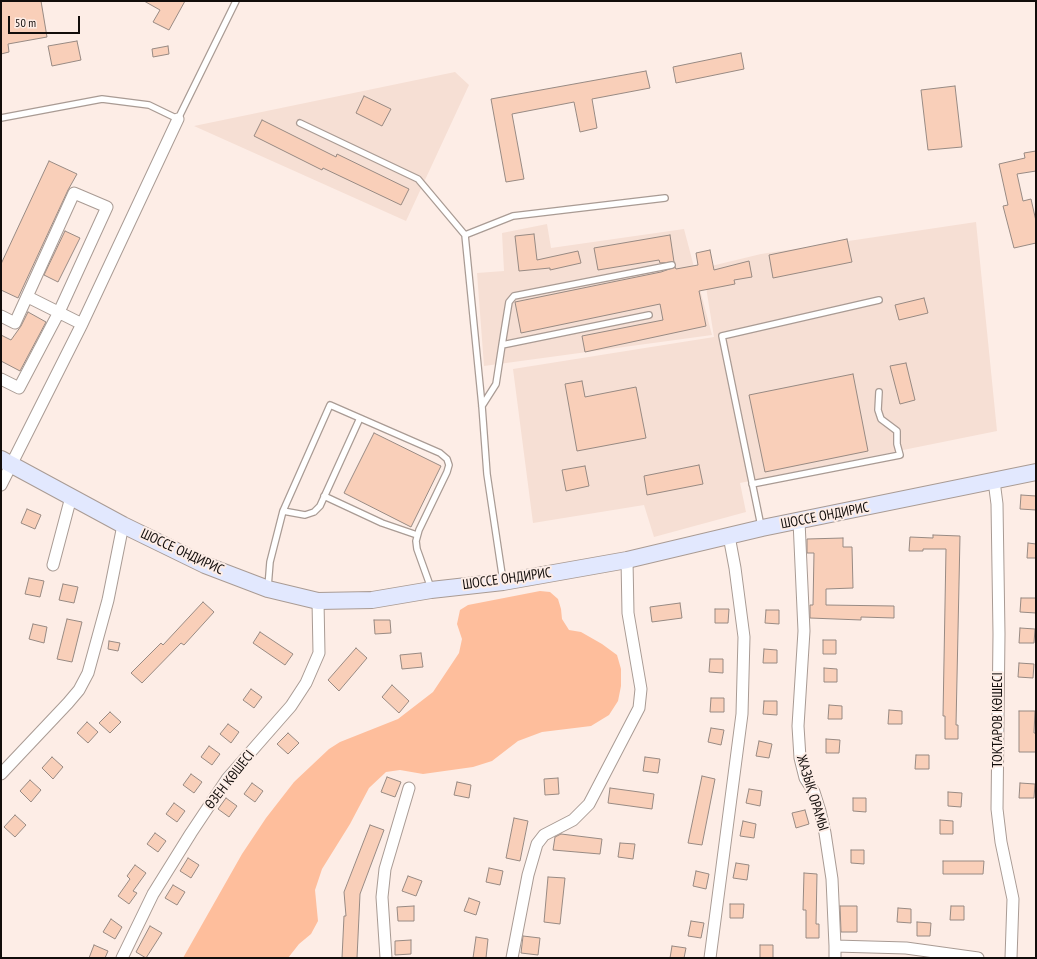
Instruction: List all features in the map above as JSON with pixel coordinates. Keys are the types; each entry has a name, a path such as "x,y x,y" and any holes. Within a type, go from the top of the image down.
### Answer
{"main road":[{"name":"ШОССЕ ОНДИРИС","path":"7,462 122,525 205,565 268,589 318,601 372,600 431,590 503,582 627,560 762,528 1036,472"}],"street":[{"path":"1,485 7,462 82,324 178,119"},
{"path":"1,316 15,323 74,193 107,207 59,312 19,388 1,379"},
{"path":"28,297 82,324"},
{"name":"ТОҚТАРОВ КӨШЕСІ","path":"994,481 997,504 999,634 997,809 1001,842 1013,899 1011,958"},
{"path":"53,565 71,497"},
{"name":"ЖАЗЫҚ ОРАМЫ","path":"799,521 804,631 798,726 800,758 805,778 814,792 825,833 832,879 835,958"},
{"path":"2,773 68,704 79,690 88,672 108,600 122,525"},
{"path":"710,958 742,714 744,637 735,568 729,536"},
{"path":"512,958 528,875 537,844 544,835 573,820 589,804 639,708 641,689 628,613 627,560"},
{"name":"ӨЗЕН КӨШЕСІ","path":"122,958 153,894 191,832 227,779 291,706 306,683 319,653 318,601"},
{"path":"386,958 382,897 385,868 409,788"},
{"path":"835,946 906,948 978,958"}],"lane":[{"path":"1,118 102,99 150,105 178,119 236,1"},
{"path":"300,123 418,179 465,235 482,406 487,474 503,582"},
{"path":"465,235 513,216 665,198"},
{"path":"482,406 496,384 509,302 514,296 672,265"},
{"path":"762,528 722,336 879,300"},
{"path":"502,345 649,315"},
{"path":"752,484 900,455 897,431 881,419 878,410 879,392"},
{"path":"268,589 270,562 283,511 330,405 440,453 447,459 449,465 447,472 417,535 417,549 431,590"},
{"path":"283,511 306,515 320,506 360,418"},
{"path":"324,496 382,523 417,535"}],"shaded area":[{"path":"455,72 469,85 406,221 194,126"},
{"path":"976,222 997,431 740,483 746,512 654,537 644,505 533,523 513,369 714,337 703,268 761,254"},
{"path":"547,224 551,248 684,229 712,335 484,366 477,273 504,271 502,233"},
{"path":"540,591 550,592 558,599 562,619 569,630 581,632 617,655 621,669 621,686 618,701 609,715 591,726 542,732 518,741 492,761 473,767 423,774 400,770 386,772 369,788 350,824 322,869 315,890 318,921 311,934 299,944 288,958 183,958 242,854 266,818 294,782 329,749 340,742 398,719 433,692 459,653 462,639 457,624 460,610 468,605"}],"building":[{"path":"1,1 41,1 47,37 8,44 9,52 1,54"},
{"path":"144,1 185,1 169,30 153,22 160,10"},
{"path":"77,41 81,60 52,66 48,46"},
{"path":"168,46 169,54 153,57 152,49"},
{"path":"741,53 744,69 676,83 673,67"},
{"path":"646,71 650,88 592,99 597,128 580,132 574,102 512,114 524,179 506,182 491,99"},
{"path":"955,86 962,147 928,150 921,90"},
{"path":"364,96 391,109 382,126 356,113"},
{"path":"262,120 336,157 337,154 409,189 401,205 323,168 322,170 254,136"},
{"path":"1036,151 1036,171 1017,174 1023,201 1031,199 1036,221 1036,243 1014,248 1003,206 1008,205 999,164 1025,158 1024,153"},
{"path":"49,161 77,174 68,190 18,298 1,290 1,264"},
{"path":"65,231 80,238 58,282 44,275"},
{"path":"534,234 537,260 578,251 581,263 550,270 550,268 519,271 515,236"},
{"path":"670,235 674,262 660,263 659,260 598,270 594,248"},
{"path":"847,239 852,262 773,278 769,255"},
{"path":"710,250 714,270 749,261 752,277 734,280 735,284 699,291 706,326 585,352 582,336 663,320 660,304 521,333 515,302 661,272 675,267 676,269 698,265 696,253"},
{"path":"924,298 928,313 899,320 895,305"},
{"path":"28,312 46,322 20,371 1,361 1,335 11,340 21,326"},
{"path":"906,363 915,400 900,404 890,366"},
{"path":"853,374 868,451 765,472 749,395"},
{"path":"582,381 585,397 636,387 646,438 577,451 565,384"},
{"path":"374,433 441,466 411,527 344,493"},
{"path":"699,465 703,484 647,495 644,476"},
{"path":"585,466 589,486 566,491 562,470"},
{"path":"1021,495 1036,496 1036,510 1020,509"},
{"path":"27,509 41,515 35,529 21,523"},
{"path":"933,535 960,536 956,725 958,725 958,739 945,739 945,716 943,716 946,549 923,549 923,551 909,551 910,537 933,538"},
{"path":"843,538 843,547 852,547 853,588 826,589 826,605 894,606 894,618 861,617 861,620 810,618 810,605 813,605 814,553 807,553 807,539"},
{"path":"1028,543 1036,544 1036,558 1027,558"},
{"path":"29,578 44,581 40,597 25,594"},
{"path":"63,584 78,587 74,603 59,600"},
{"path":"1021,598 1036,598 1036,613 1020,612"},
{"path":"203,602 214,612 184,645 181,643 142,683 131,673 161,643 163,645"},
{"path":"680,603 682,618 652,622 650,607"},
{"path":"715,609 729,609 728,623 715,623"},
{"path":"766,610 779,610 779,624 765,623"},
{"path":"67,619 82,622 72,662 57,659"},
{"path":"374,620 390,620 391,633 375,634"},
{"path":"33,624 47,627 44,643 29,639"},
{"path":"1020,628 1035,629 1034,643 1019,643"},
{"path":"260,632 293,654 285,665 253,643"},
{"path":"823,640 836,640 836,654 823,654"},
{"path":"109,641 120,643 118,651 108,649"},
{"path":"356,648 367,658 339,691 328,680"},
{"path":"764,649 777,650 777,663 763,663"},
{"path":"421,653 423,667 402,669 400,655"},
{"path":"710,659 723,659 723,673 709,672"},
{"path":"1019,663 1034,664 1033,678 1018,677"},
{"path":"824,668 837,669 837,682 824,682"},
{"path":"392,685 409,701 399,713 382,697"},
{"path":"251,689 262,697 254,708 243,700"},
{"path":"711,698 724,698 724,712 710,712"},
{"path":"764,701 777,701 777,715 763,714"},
{"path":"829,705 842,706 842,719 828,719"},
{"path":"889,710 902,711 902,724 888,724"},
{"path":"1019,711 1035,711 1034,733 1036,733 1036,752 1019,752"},
{"path":"110,712 121,722 110,733 99,723"},
{"path":"87,722 98,732 88,743 77,733"},
{"path":"228,724 239,732 231,743 220,734"},
{"path":"711,728 724,730 721,745 708,742"},
{"path":"288,733 299,743 288,754 277,744"},
{"path":"826,739 840,740 839,753 826,753"},
{"path":"759,741 772,744 769,758 756,756"},
{"path":"209,746 220,754 212,765 201,757"},
{"path":"916,755 929,755 929,769 915,769"},
{"path":"52,757 63,767 53,779 42,768"},
{"path":"645,757 660,759 658,773 643,771"},
{"path":"191,774 202,782 194,793 183,785"},
{"path":"702,776 715,779 702,845 688,843"},
{"path":"387,777 401,782 395,797 381,792"},
{"path":"558,778 559,794 545,795 544,779"},
{"path":"30,780 41,790 31,802 20,791"},
{"path":"457,782 471,785 469,798 454,795"},
{"path":"252,783 263,791 255,802 244,794"},
{"path":"1020,783 1035,784 1034,798 1019,798"},
{"path":"610,788 654,794 652,809 608,803"},
{"path":"749,789 762,791 760,806 746,803"},
{"path":"948,792 962,793 961,807 948,806"},
{"path":"226,798 237,806 229,817 218,809"},
{"path":"853,798 866,798 866,812 853,811"},
{"path":"174,803 185,811 177,822 166,814"},
{"path":"805,810 809,824 796,828 792,813"},
{"path":"15,815 26,825 15,837 4,827"},
{"path":"514,818 528,821 520,861 506,858"},
{"path":"940,820 953,821 953,834 940,834"},
{"path":"743,821 756,824 754,838 740,836"},
{"path":"370,825 384,830 360,894 357,958 342,958 344,916 346,916 344,892"},
{"path":"155,833 166,841 158,852 147,844"},
{"path":"561,834 602,839 600,854 553,850 555,837"},
{"path":"620,843 635,844 633,859 618,857"},
{"path":"851,850 864,850 864,864 851,863"},
{"path":"188,858 199,865 191,878 180,871"},
{"path":"943,861 984,861 983,874 943,874"},
{"path":"736,863 749,865 747,880 733,878"},
{"path":"135,865 146,873 133,891 137,893 129,904 118,896 130,879 127,876"},
{"path":"489,868 503,871 500,885 486,882"},
{"path":"696,871 709,874 706,889 693,886"},
{"path":"804,873 817,874 816,924 819,924 819,938 806,938 806,910 803,910"},
{"path":"408,876 422,881 416,896 402,891"},
{"path":"548,877 565,878 560,924 544,922"},
{"path":"173,885 185,892 177,905 165,898"},
{"path":"469,898 480,902 476,915 464,911"},
{"path":"730,904 744,904 743,918 730,918"},
{"path":"414,906 414,921 398,921 397,907"},
{"path":"840,906 857,906 857,932 841,932"},
{"path":"951,906 964,906 964,920 950,920"},
{"path":"898,908 911,909 911,923 897,922"},
{"path":"111,919 122,927 115,939 103,932"},
{"path":"691,921 704,923 701,938 688,936"},
{"path":"917,922 931,923 930,936 917,936"},
{"path":"150,926 162,933 146,958 136,952"},
{"path":"523,936 540,938 538,955 521,953"},
{"path":"476,937 488,939 486,958 473,958"},
{"path":"411,940 411,954 395,955 395,941"},
{"path":"94,945 108,951 105,958 89,958"},
{"path":"760,945 773,945 773,958 760,958"},
{"path":"672,946 686,948 684,958 670,958"}]}
